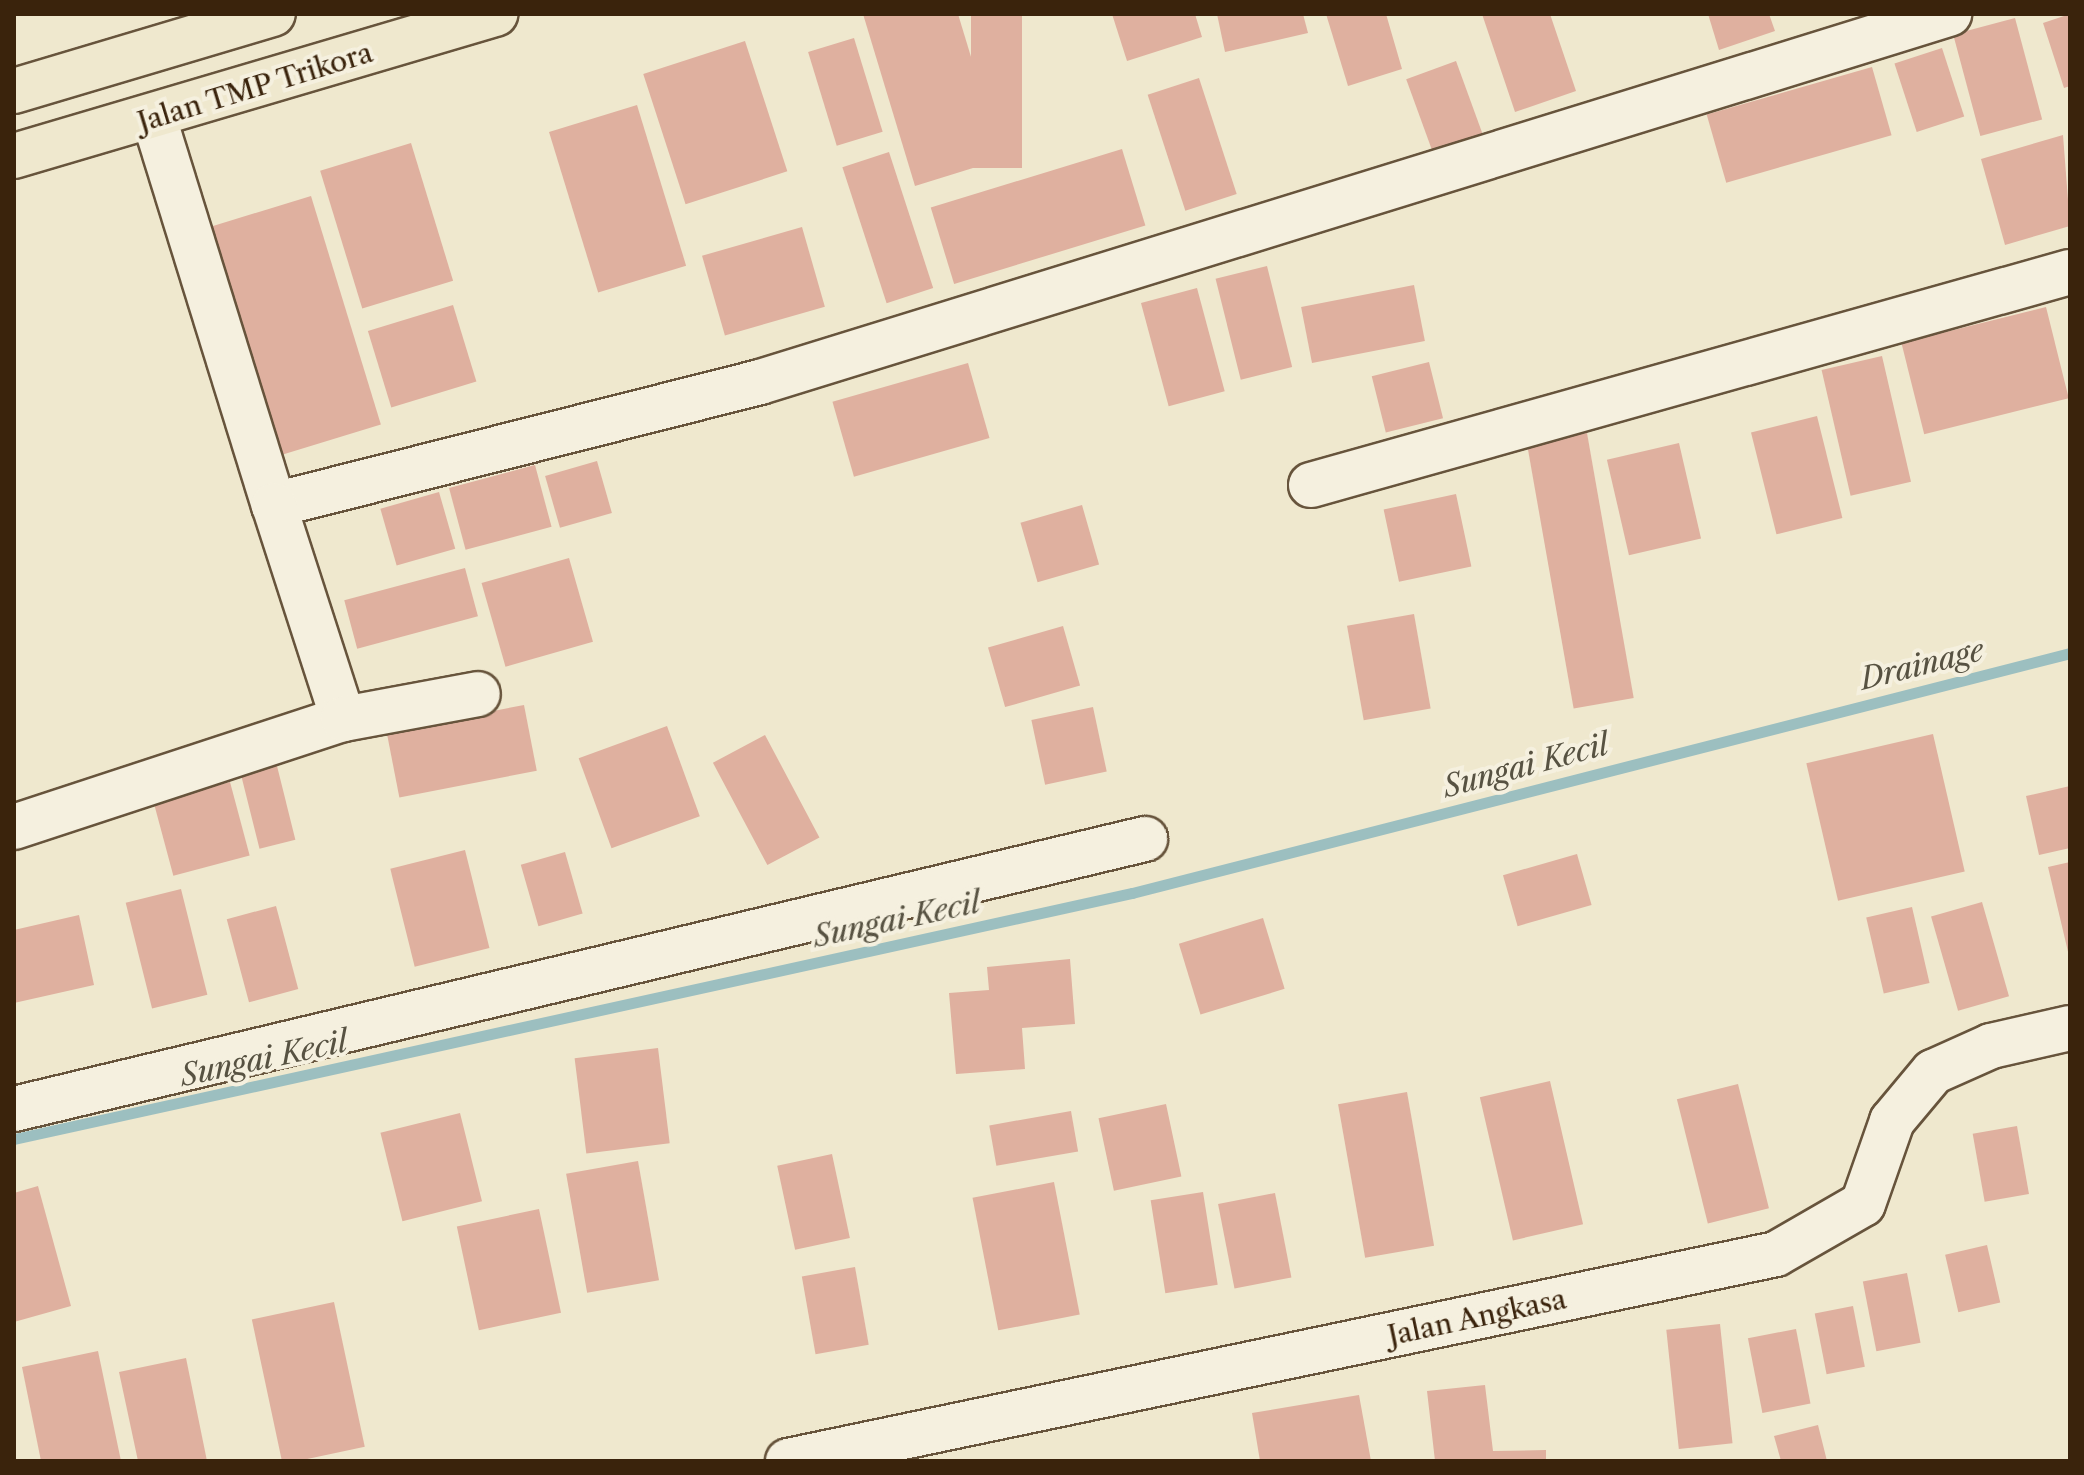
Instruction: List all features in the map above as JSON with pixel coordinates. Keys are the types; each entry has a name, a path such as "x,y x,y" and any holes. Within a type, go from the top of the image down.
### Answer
{"highway":[{"path":"30,152 22,89 273,14"},
{"name":"Jalan TMP Trikora","path":"30,152 154,118 495,14"}],"street":[{"path":"274,505 760,382 1949,14"},
{"path":"154,118 343,719"},
{"path":"1311,485 2070,272"},
{"path":"14,827 343,719 478,694"},
{"path":"14,1109 1145,839"},
{"name":"Jalan Angkasa","path":"788,1461 1776,1254 1863,1204 1892,1121 1933,1072 1991,1046 2070,1028"}],"building":[{"path":"863,14 958,14 1002,159 915,186"},
{"path":"971,14 1022,14 1022,168 971,168"},
{"path":"1112,14 1195,14 1202,37 1127,61"},
{"path":"1217,14 1303,14 1308,33 1225,52"},
{"path":"1326,14 1386,14 1402,69 1348,86"},
{"path":"1482,14 1550,14 1576,91 1515,112"},
{"path":"1708,14 1769,14 1775,31 1719,50"},
{"path":"2070,14 2070,86 2064,88 2043,23"},
{"path":"2015,18 2042,119 1980,136 1953,35"},
{"path":"854,38 883,132 837,146 808,52"},
{"path":"745,41 787,171 686,204 643,74"},
{"path":"1942,48 1964,116 1917,132 1894,63"},
{"path":"1456,61 1483,134 1433,152 1406,79"},
{"path":"1872,67 1892,135 1726,183 1707,114"},
{"path":"1199,78 1237,194 1185,211 1148,95"},
{"path":"637,105 686,266 598,293 549,132"},
{"path":"2063,135 2070,226 2005,245 1981,159"},
{"path":"411,143 453,281 362,308 320,171"},
{"path":"1122,149 1145,226 954,284 931,207"},
{"path":"889,152 933,288 887,303 842,167"},
{"path":"311,196 381,425 280,455 211,227"},
{"path":"802,227 825,307 725,335 702,256"},
{"path":"1267,266 1292,367 1241,380 1216,279"},
{"path":"1414,285 1425,341 1312,363 1301,307"},
{"path":"1197,288 1225,391 1169,406 1141,303"},
{"path":"453,305 476,382 391,408 368,331"},
{"path":"2046,307 2069,398 1924,434 1901,343"},
{"path":"1882,356 1911,482 1851,496 1822,370"},
{"path":"1429,362 1443,418 1386,433 1372,376"},
{"path":"968,363 989,438 854,477 832,402"},
{"path":"1817,416 1842,518 1776,534 1751,432"},
{"path":"1587,433 1634,698 1574,709 1527,444"},
{"path":"1679,443 1701,538 1629,555 1607,460"},
{"path":"597,461 612,513 560,528 545,476"},
{"path":"535,465 552,527 466,550 449,488"},
{"path":"439,492 455,549 397,566 380,509"},
{"path":"1456,494 1471,566 1399,582 1384,509"},
{"path":"1082,505 1099,565 1038,582 1020,523"},
{"path":"569,558 593,642 506,667 482,583"},
{"path":"465,568 478,616 357,649 344,600"},
{"path":"1414,614 1431,709 1364,720 1347,626"},
{"path":"1063,626 1080,686 1005,707 988,647"},
{"path":"524,705 537,771 399,797 387,732"},
{"path":"1093,707 1107,772 1045,785 1031,720"},
{"path":"667,726 700,816 612,848 579,758"},
{"path":"1933,734 1965,871 1838,901 1806,763"},
{"path":"765,735 819,837 767,865 713,763"},
{"path":"277,766 295,840 259,849 241,775"},
{"path":"230,782 250,855 173,876 154,802"},
{"path":"2070,786 2070,848 2039,855 2026,796"},
{"path":"465,850 489,948 415,967 390,869"},
{"path":"565,852 583,914 538,926 521,865"},
{"path":"1577,854 1592,905 1518,926 1503,875"},
{"path":"2070,862 2070,956 2069,956 2048,867"},
{"path":"181,889 207,995 152,1009 126,903"},
{"path":"1982,902 2009,996 1958,1011 1931,917"},
{"path":"276,906 298,989 249,1002 227,919"},
{"path":"1912,907 1930,983 1884,994 1866,918"},
{"path":"79,915 94,985 14,1003 14,930"},
{"path":"1263,918 1285,989 1200,1014 1179,944"},
{"path":"1070,959 1075,1024 1022,1028 1025,1069 956,1074 949,993 989,990 987,967"},
{"path":"658,1048 670,1143 586,1154 575,1058"},
{"path":"1550,1081 1583,1224 1513,1240 1480,1097"},
{"path":"1738,1084 1769,1208 1708,1223 1677,1099"},
{"path":"1407,1092 1434,1246 1365,1258 1338,1104"},
{"path":"1166,1104 1181,1176 1114,1191 1099,1118"},
{"path":"1071,1111 1078,1151 996,1166 989,1125"},
{"path":"460,1113 482,1201 402,1221 380,1133"},
{"path":"2017,1126 2029,1194 1985,1202 1973,1134"},
{"path":"832,1154 850,1238 795,1250 777,1166"},
{"path":"638,1161 659,1280 587,1293 566,1174"},
{"path":"1054,1182 1080,1315 998,1330 973,1198"},
{"path":"38,1186 71,1306 14,1322 14,1193"},
{"path":"1203,1192 1218,1285 1165,1293 1151,1200"},
{"path":"1275,1193 1291,1277 1234,1288 1218,1204"},
{"path":"539,1209 561,1313 479,1330 457,1226"},
{"path":"1987,1245 2000,1302 1958,1312 1945,1255"},
{"path":"855,1267 869,1345 816,1354 802,1276"},
{"path":"1907,1273 1921,1343 1876,1351 1863,1282"},
{"path":"334,1302 365,1447 298,1461 282,1461 252,1319"},
{"path":"1853,1306 1865,1367 1827,1374 1815,1313"},
{"path":"1720,1324 1733,1443 1679,1449 1666,1330"},
{"path":"1796,1329 1811,1404 1762,1413 1748,1338"},
{"path":"98,1351 121,1461 41,1461 22,1367"},
{"path":"186,1358 207,1461 138,1461 119,1372"},
{"path":"1485,1385 1493,1451 1546,1450 1546,1461 1435,1461 1427,1391"},
{"path":"1359,1395 1371,1461 1260,1461 1252,1413"},
{"path":"1818,1425 1827,1461 1781,1461 1774,1436"}],"waterway":[{"name":"Sungai Kecil","path":"14,1139 1132,893 2070,653"}],"water label":[{"name":"Drainage","path":"1922,665"}]}
